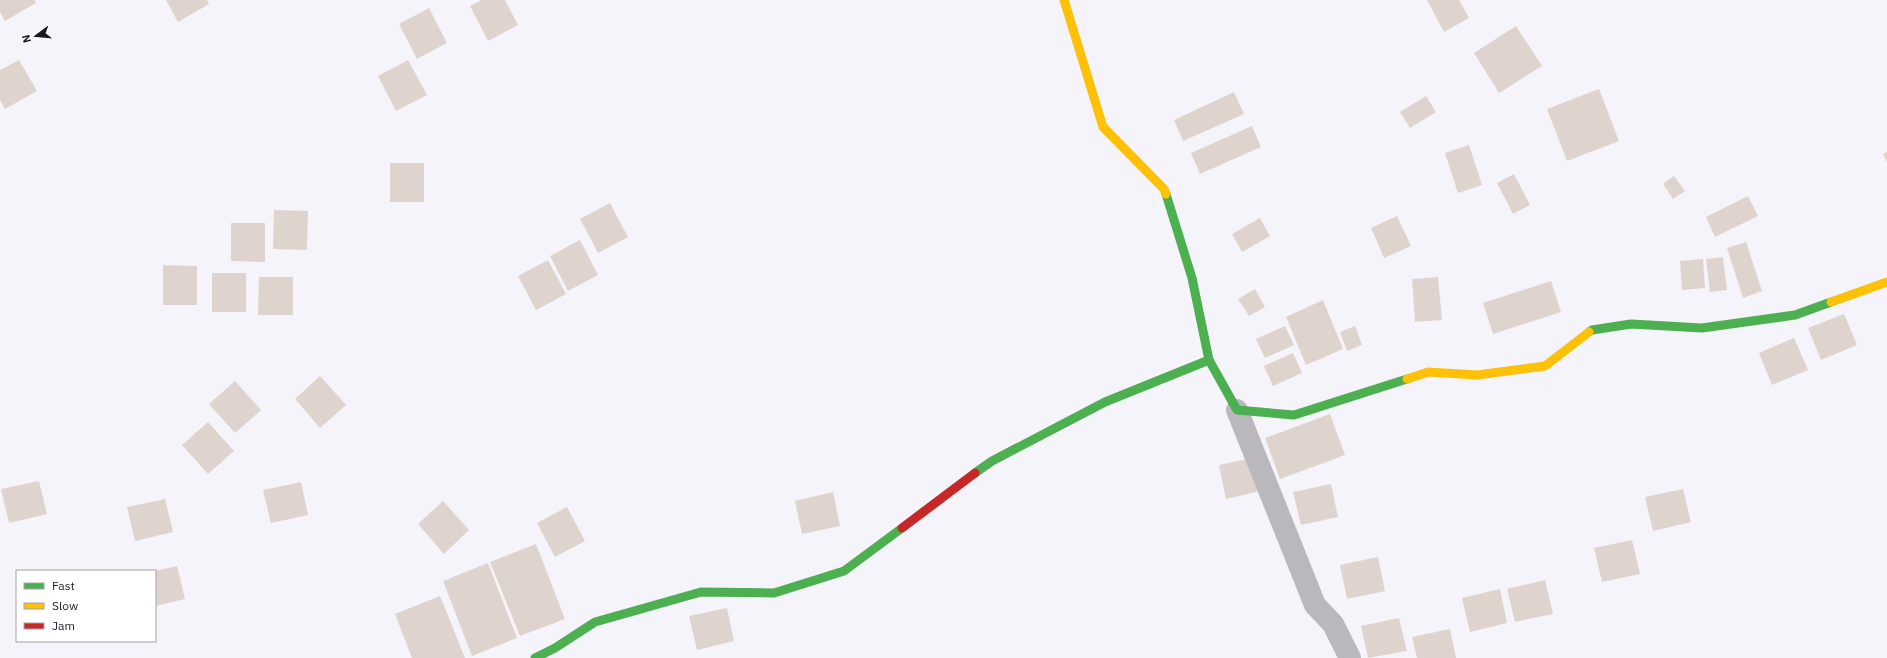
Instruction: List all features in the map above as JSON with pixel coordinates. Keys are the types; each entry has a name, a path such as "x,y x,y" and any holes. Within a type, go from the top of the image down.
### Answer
{"street":[{"path":"1064,0 1103,127 1164,189 1192,278 1209,360 1237,410 1315,605 1333,624 1350,658"},
{"path":"1237,410 1294,415 1428,372 1477,375 1545,366 1592,330 1631,324 1702,328 1795,316 1887,282"},
{"path":"535,658 555,648 596,622 701,592 774,593 844,571 992,461 1105,402 1209,360"}],"building":[{"path":"0,0 35,0 36,3 5,21 0,12"},
{"path":"166,0 207,0 209,4 178,22"},
{"path":"482,0 505,0 518,25 488,41 470,6"},
{"path":"1427,0 1459,0 1469,18 1444,32"},
{"path":"429,8 447,43 417,59 399,24"},
{"path":"1516,26 1542,66 1499,93 1474,53"},
{"path":"19,60 37,91 5,109 0,100 0,70"},
{"path":"408,60 427,95 396,111 378,76"},
{"path":"1599,89 1619,141 1567,161 1547,109"},
{"path":"1234,92 1244,114 1183,141 1174,120"},
{"path":"1426,96 1436,112 1410,128 1400,112"},
{"path":"1252,126 1261,147 1200,174 1191,153"},
{"path":"1469,145 1482,185 1458,193 1445,153"},
{"path":"1887,152 1887,162 1883,154"},
{"path":"390,163 424,163 424,202 390,202"},
{"path":"1514,174 1530,205 1513,214 1497,183"},
{"path":"1674,176 1685,191 1673,199 1663,184"},
{"path":"1748,196 1758,216 1715,237 1706,217"},
{"path":"610,203 628,237 598,253 580,219"},
{"path":"274,210 308,211 307,250 273,249"},
{"path":"1397,216 1411,246 1384,258 1371,228"},
{"path":"1260,218 1270,236 1242,252 1232,234"},
{"path":"231,223 265,223 265,262 231,261"},
{"path":"580,240 598,275 568,291 550,256"},
{"path":"1746,242 1762,291 1743,298 1727,248"},
{"path":"1723,257 1727,290 1710,292 1706,259"},
{"path":"1703,259 1705,288 1682,290 1680,261"},
{"path":"548,260 566,294 536,310 518,276"},
{"path":"163,265 197,266 197,305 163,305"},
{"path":"212,273 246,273 246,312 212,312"},
{"path":"259,277 293,277 293,315 258,315"},
{"path":"1438,277 1442,320 1415,322 1412,279"},
{"path":"1551,281 1561,312 1493,334 1483,303"},
{"path":"1255,289 1265,307 1249,316 1238,299"},
{"path":"1323,300 1343,349 1306,365 1286,317"},
{"path":"1844,314 1857,345 1821,360 1808,328"},
{"path":"1285,326 1294,345 1265,358 1256,339"},
{"path":"1355,326 1362,345 1347,351 1340,332"},
{"path":"1794,338 1808,370 1772,385 1759,353"},
{"path":"1293,353 1302,373 1273,386 1264,366"},
{"path":"320,376 346,405 320,428 295,399"},
{"path":"235,381 261,410 235,433 209,404"},
{"path":"1330,414 1345,455 1280,479 1265,438"},
{"path":"208,422 234,451 208,474 182,445"},
{"path":"1257,457 1264,490 1226,499 1219,465"},
{"path":"39,481 47,514 9,523 1,489"},
{"path":"301,482 308,515 271,523 263,490"},
{"path":"1331,484 1338,517 1301,525 1293,492"},
{"path":"1683,489 1691,522 1653,531 1645,497"},
{"path":"833,492 840,526 802,534 795,501"},
{"path":"165,499 173,532 135,541 127,507"},
{"path":"443,501 469,530 444,554 418,524"},
{"path":"567,507 585,541 555,557 537,523"},
{"path":"1632,540 1640,574 1602,582 1594,548"},
{"path":"536,544 565,619 520,636 490,562"},
{"path":"1378,557 1385,591 1347,599 1340,565"},
{"path":"488,563 517,638 472,656 443,581"},
{"path":"177,566 185,599 156,606 156,571"},
{"path":"1545,580 1553,614 1515,622 1507,589"},
{"path":"1500,589 1507,623 1470,632 1462,598"},
{"path":"440,596 465,658 412,658 395,614"},
{"path":"727,608 734,641 697,650 689,616"},
{"path":"1399,618 1407,651 1368,658 1361,626"},
{"path":"1450,629 1456,658 1417,658 1412,637"}],"traffic: fast":[{"path":"1166,194 1192,278 1209,360 1237,410 1294,415 1407,379"},
{"path":"1589,332 1592,330 1631,324 1702,328 1795,315 1831,302"},
{"path":"975,473 992,461 1105,402 1209,360"},
{"path":"535,658 555,648 595,622 701,592 774,593 844,571 902,528"}],"traffic: slow":[{"path":"1064,0 1103,127 1164,189 1166,194"},
{"path":"1831,302 1887,282"},
{"path":"1407,379 1428,372 1477,375 1545,366 1589,332"}],"traffic: jam":[{"path":"902,528 975,473"}]}
